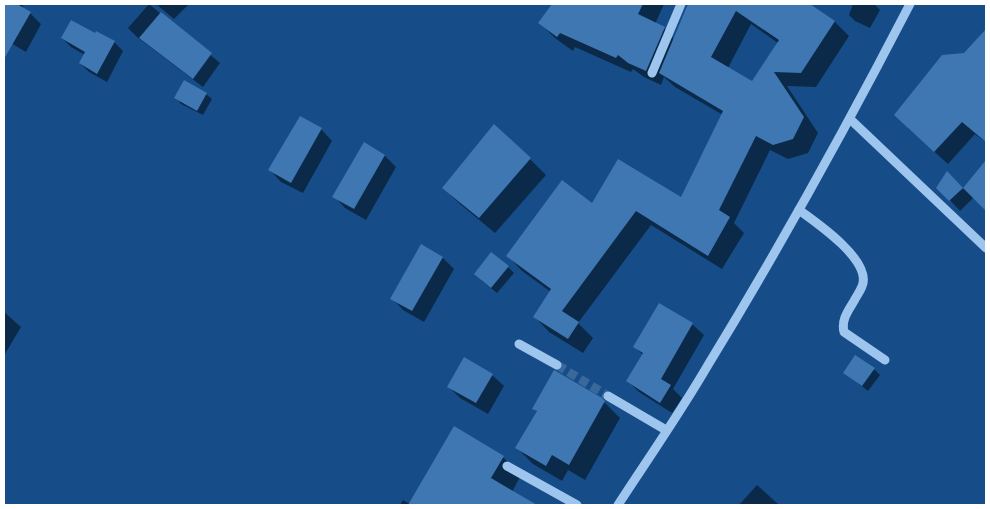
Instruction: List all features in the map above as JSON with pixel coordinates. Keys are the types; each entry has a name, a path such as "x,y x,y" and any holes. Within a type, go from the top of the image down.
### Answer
{"street":[{"path":"652,73 681,4"},
{"path":"618,505 708,366 799,210 850,120 910,4"},
{"path":"850,120 986,248"},
{"path":"799,210 826,230 860,267 863,282 842,326 844,332 885,360"},
{"path":"519,344 557,365"},
{"path":"608,396 666,430"},
{"path":"507,466 578,505"}],"building":[{"path":"4,4 17,4 31,12 4,59"},
{"path":"552,4 643,4 638,14 665,27 646,71 628,63 618,55 616,58 560,33 557,37 538,23"},
{"path":"688,4 810,4 835,21 801,73 774,72 804,117 793,139 773,145 756,136 719,210 730,217 708,256 636,211 562,311 579,322 568,339 533,317 551,289 506,256 562,180 592,203 618,159 681,197 723,111 659,73","holes":["736,11 779,40 752,81 711,57"]},
{"path":"161,12 212,53 193,79 139,38"},
{"path":"71,20 115,41 97,74 79,63 85,52 61,38"},
{"path":"986,29 986,142 962,122 934,152 894,115 942,55 964,53"},
{"path":"184,80 207,93 197,111 174,98"},
{"path":"300,116 322,128 291,183 268,170"},
{"path":"494,124 531,158 479,218 442,188"},
{"path":"364,142 385,155 354,209 332,197"},
{"path":"986,160 986,211 963,188"},
{"path":"947,171 963,188 949,201 936,188"},
{"path":"421,244 443,257 412,311 390,299"},
{"path":"491,252 509,266 491,288 474,274"},
{"path":"659,303 693,323 661,379 671,385 660,403 626,381 643,353 633,347"},
{"path":"855,355 875,368 862,386 843,373"},
{"path":"464,357 493,374 476,403 447,387"},
{"path":"554,370 605,401 569,465 552,455 546,466 515,448 537,411 532,409"},
{"path":"454,426 504,456 491,478 537,505 408,505"}],"tunnel":[{"path":"557,365 608,396"}]}
